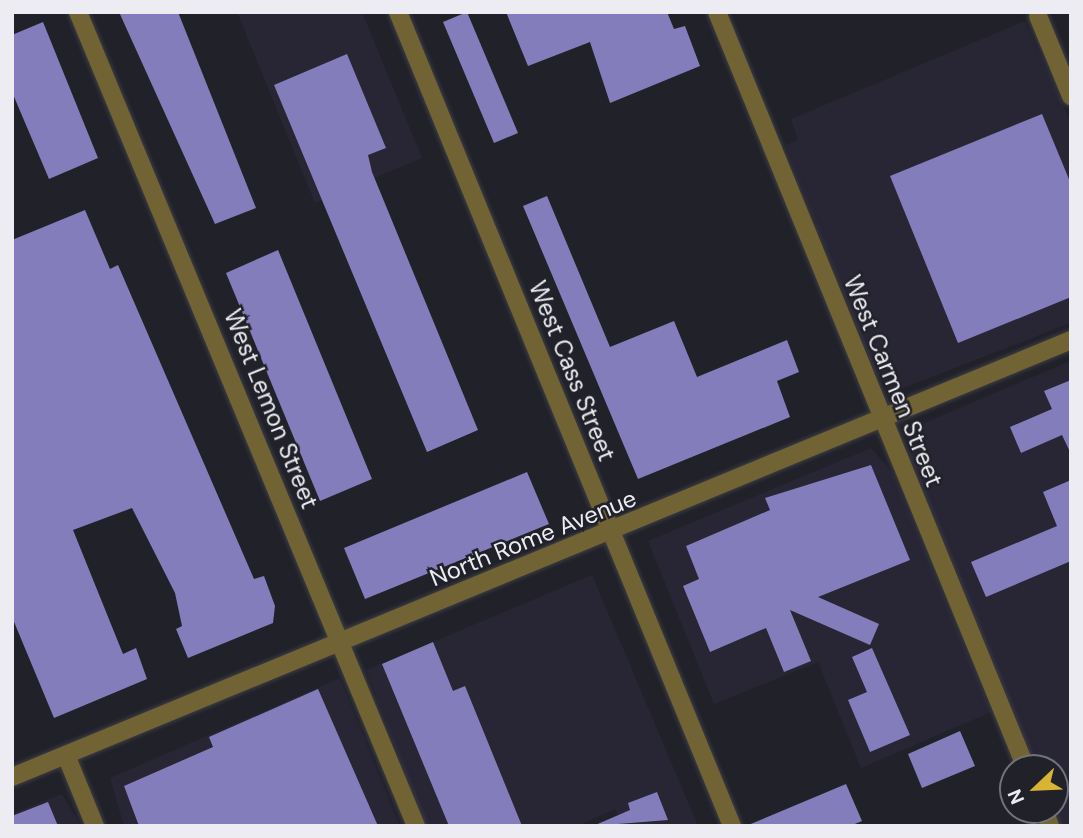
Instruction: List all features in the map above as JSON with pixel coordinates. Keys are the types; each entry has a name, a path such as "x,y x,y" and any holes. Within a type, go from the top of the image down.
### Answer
{"street":[{"name":"West Lemon Street","path":"78,12 416,826"},
{"name":"West Cass Street","path":"398,12 732,826"},
{"name":"West Carmen Street","path":"717,12 1020,754"},
{"path":"1038,16 1071,96"},
{"name":"North Rome Avenue","path":"12,777 340,641 612,533 1071,340"},
{"path":"66,755 95,826"}],"shaded area":[{"path":"237,12 362,12 422,158 315,203"},
{"path":"1025,21 1071,123 1071,323 890,393 874,370 785,145 798,140 791,119"},
{"path":"1071,361 1071,826 1059,824 1069,824 1069,754 1030,754 909,453 917,426"},
{"path":"871,448 892,472 991,712 861,768 818,662 714,704 648,541"},
{"path":"592,575 698,826 622,826 615,809 577,826 426,826 366,670"},
{"path":"340,678 400,826 124,826 110,778"},
{"path":"62,794 81,826 12,826 12,814"}],"building":[{"path":"119,12 178,12 256,208 215,224"},
{"path":"467,12 518,133 494,143 443,22"},
{"path":"506,12 667,12 674,29 685,26 700,66 610,103 590,42 528,66"},
{"path":"43,22 98,158 49,179 12,92 12,35"},
{"path":"347,54 386,148 368,155 372,172 478,430 427,452 274,85"},
{"path":"1042,114 1071,184 1071,297 958,343 890,176"},
{"path":"547,196 610,347 674,321 697,377 787,340 799,372 777,381 790,417 638,479 523,206"},
{"path":"85,210 110,269 118,265 254,579 264,576 275,606 273,623 188,658 176,629 182,626 175,593 132,508 73,530 123,654 136,648 147,679 54,718 12,617 12,240"},
{"path":"278,250 372,479 320,501 226,273"},
{"path":"1071,380 1071,454 1062,435 1021,453 1010,427 1052,409 1044,391"},
{"path":"871,465 910,560 818,597 879,624 870,645 790,610 811,661 784,672 766,628 710,652 683,586 699,579 686,546 770,510 765,498"},
{"path":"527,472 549,524 365,599 344,548"},
{"path":"1071,480 1071,561 986,597 971,562 1057,526 1043,492"},
{"path":"433,642 453,691 465,686 522,826 449,826 382,664"},
{"path":"872,648 910,735 870,752 848,700 867,692 852,657"},
{"path":"318,689 378,826 139,826 124,786 213,747 209,737"},
{"path":"960,731 975,766 922,788 908,754"},
{"path":"846,784 862,821 850,826 746,826"},
{"path":"657,792 668,820 593,826 630,810 628,803"},
{"path":"48,802 58,826 12,826 12,816"}]}
